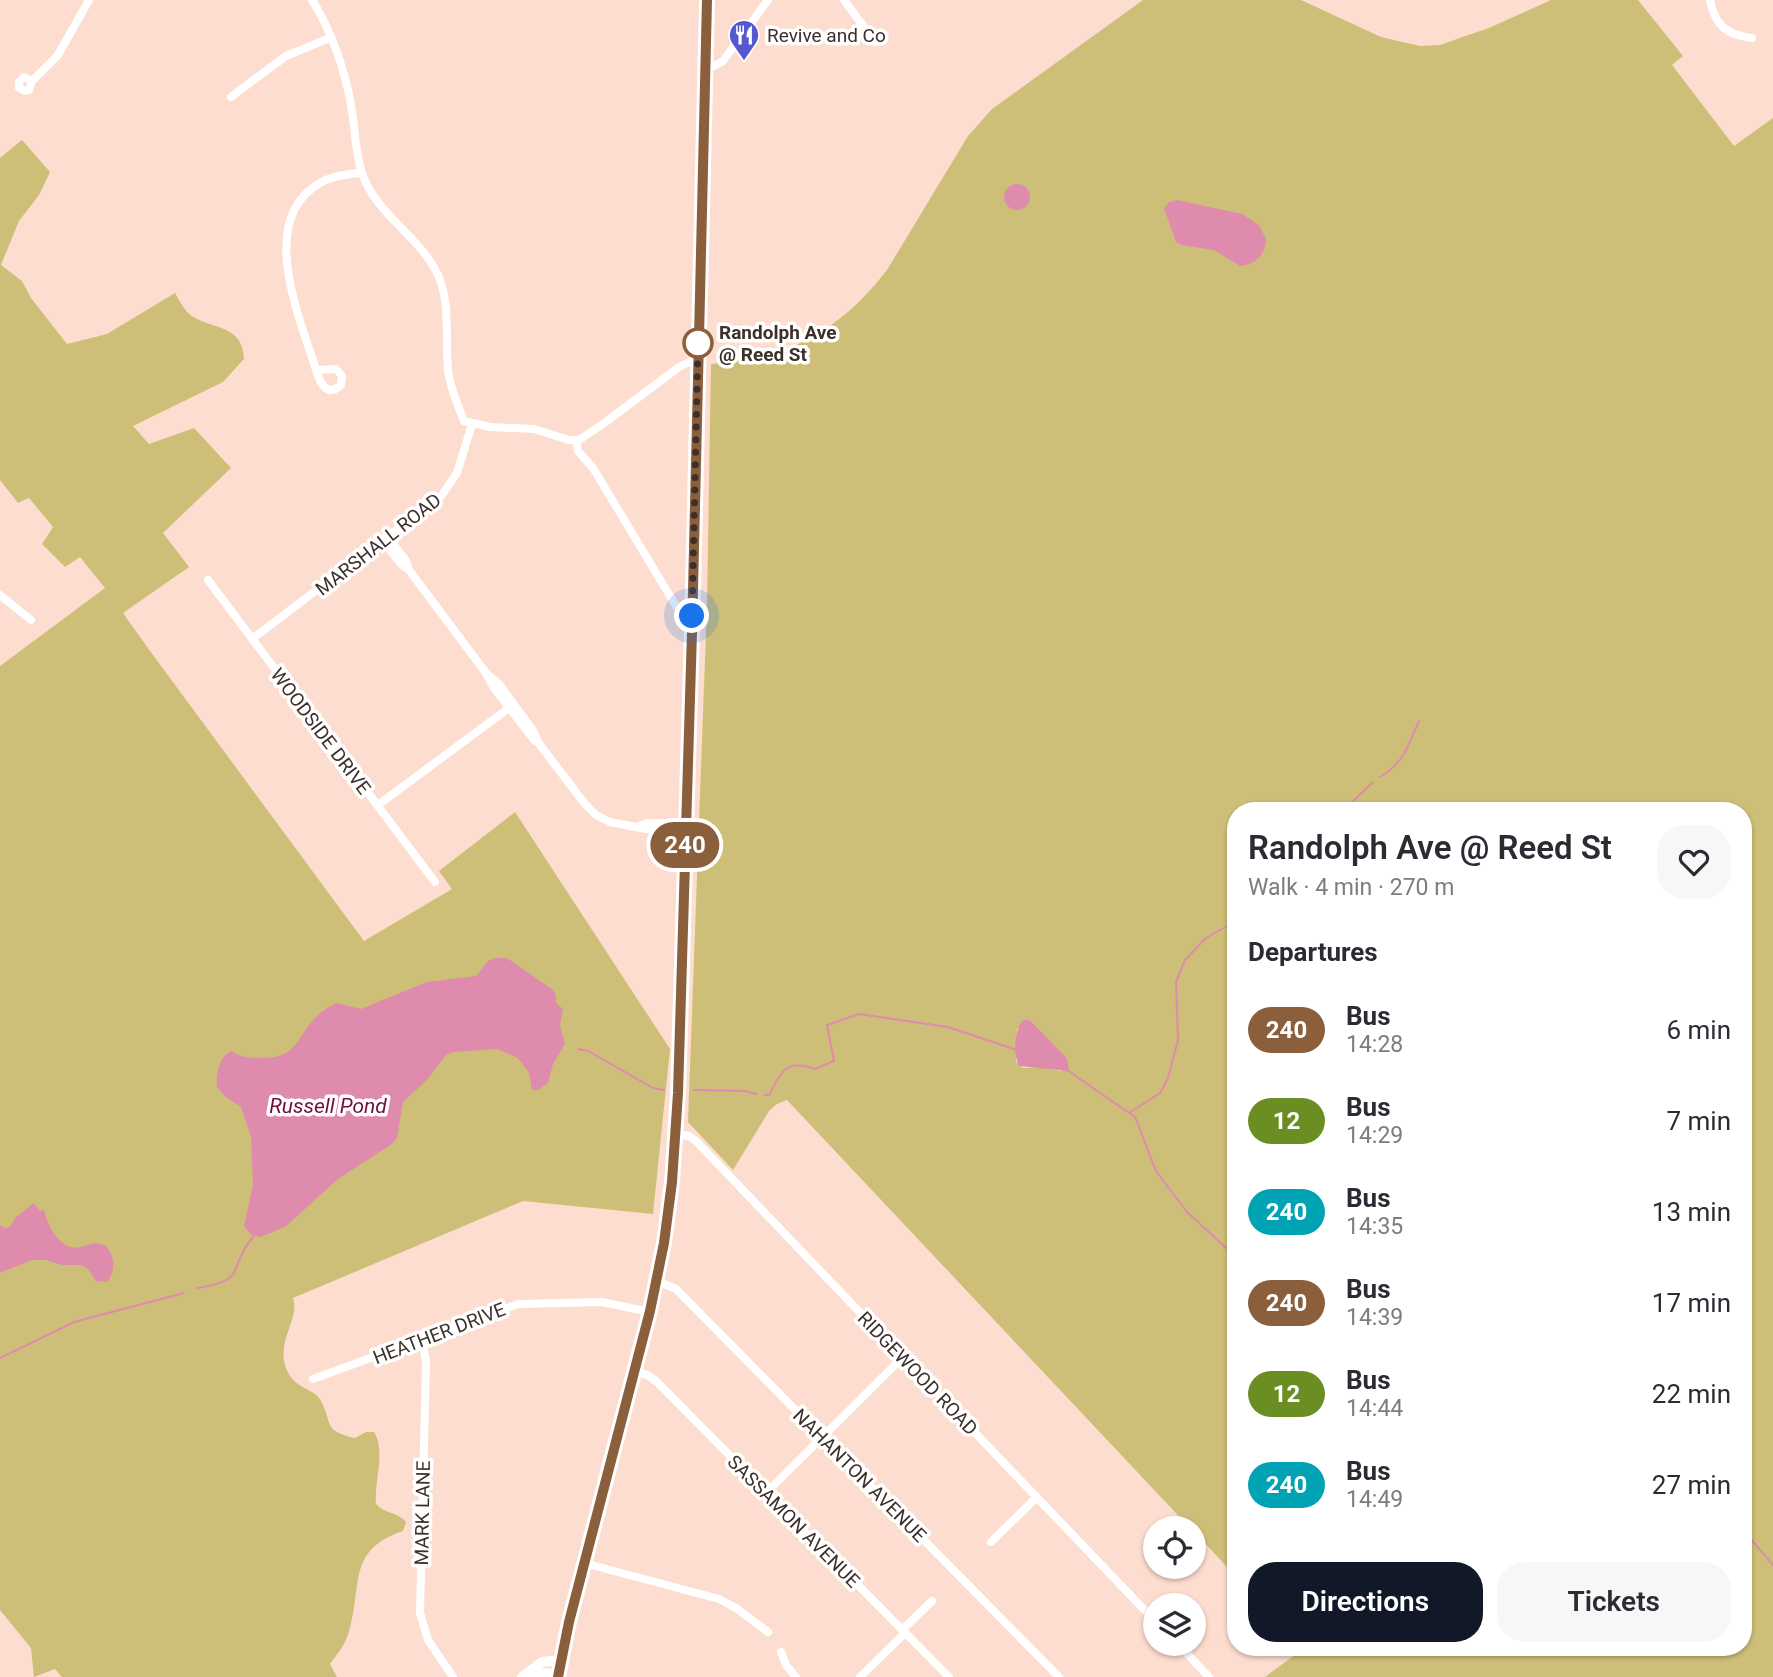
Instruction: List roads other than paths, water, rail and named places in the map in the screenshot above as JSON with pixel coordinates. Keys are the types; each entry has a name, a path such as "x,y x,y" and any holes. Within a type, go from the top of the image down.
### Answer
{"main road":[{"path":"558,1676 584,1563 657,1281 668,1219 676,1133 707,0"}],"street":[{"path":"32,81 58,55 89,0"},
{"path":"313,0 330,38 349,96 362,172 373,197 423,250 440,280 445,303 449,375 457,401 471,418 472,424 534,429 576,441 587,436 683,364 698,358"},
{"path":"705,66 714,66 723,61 768,0"},
{"path":"844,0 876,42"},
{"path":"1710,0 1714,13 1725,29 1735,36 1752,38"},
{"path":"231,97 286,56 330,38"},
{"path":"316,370 335,368 342,376 342,384 335,390 326,389 320,383 316,370 290,281 286,241 288,225 298,202 316,185 332,177 362,172"},
{"name":"MARSHALL ROAD","path":"252,639 438,499 449,487 459,469 472,424"},
{"path":"576,441 578,451 597,475 676,606 684,614 692,616"},
{"path":"385,539 401,564 409,570 512,707 528,733 585,804 610,822 639,826 649,822 686,827"},
{"name":"WOODSIDE DRIVE","path":"208,580 435,882"},
{"path":"0,595 31,620"},
{"path":"377,805 512,707"},
{"name":"RIDGEWOOD ROAD","path":"676,1133 696,1141 1143,1607"},
{"name":"NAHANTON AVENUE","path":"657,1281 675,1288 1059,1677"},
{"name":"HEATHER DRIVE","path":"313,1379 504,1307 524,1303 603,1302 650,1311"},
{"name":"MARK LANE","path":"422,1340 426,1361 420,1613 428,1640 453,1677"},
{"path":"766,1493 902,1358"},
{"name":"SASSAMON AVENUE","path":"635,1370 653,1378 948,1677"},
{"path":"991,1542 1037,1497"},
{"path":"584,1563 719,1599 768,1632"},
{"path":"860,1677 932,1601"},
{"path":"781,1652 786,1665 796,1677"},
{"path":"1189,1656 1209,1677"},
{"path":"524,1677 542,1662 561,1660"},
{"path":"524,1677 541,1673 558,1676"}],"water":[{"path":"1017,184 1026,188 1030,197 1026,206 1017,210 1008,206 1004,197 1008,188"},
{"path":"1177,200 1242,214 1259,225 1266,239 1262,254 1255,261 1240,266 1214,250 1176,242 1164,208 1169,202"},
{"name":"Russell Pond","path":"507,958 552,989 556,995 556,1003 563,1009 560,1025 565,1044 553,1064 548,1083 538,1090 532,1090 529,1073 518,1058 497,1049 446,1055 427,1080 403,1102 397,1138 392,1144 338,1179 285,1227 260,1237 251,1235 244,1226 253,1185 251,1137 241,1107 217,1087 218,1071 224,1057 232,1051 251,1058 282,1055 295,1046 318,1015 334,1004 361,1009 427,982 476,976 488,961"},
{"path":"1023,1020 1030,1020 1067,1058 1069,1071 1019,1066 1015,1043"},
{"path":"34,1203 40,1211 44,1210 53,1232 66,1245 76,1247 96,1243 106,1246 113,1264 107,1282 96,1281 88,1269 81,1265 62,1265 45,1260 32,1260 0,1273 0,1225 10,1227 16,1217"}],"waterway":[{"path":"1380,777 1400,760 1419,721"},
{"path":"1352,802 1373,782"},
{"path":"1129,1113 1160,1093 1168,1078 1178,1040 1176,982 1185,960 1206,938 1227,926"},
{"path":"765,1095 769,1095 786,1069 797,1065 815,1069 834,1061 827,1025 859,1014 948,1027 1017,1050"},
{"path":"578,1049 588,1051 653,1088 664,1090"},
{"path":"1067,1070 1135,1117 1156,1171 1187,1212 1227,1249"},
{"path":"694,1090 745,1091 756,1094"},
{"path":"197,1288 214,1285 231,1277 253,1237"},
{"path":"0,1358 74,1322 184,1293"},
{"path":"1752,1540 1773,1565"}],"place":[{"name":"Revive and Co","path":"744,62"},
{"name":"Randolph Ave @ Reed St","path":"698,343"}]}
